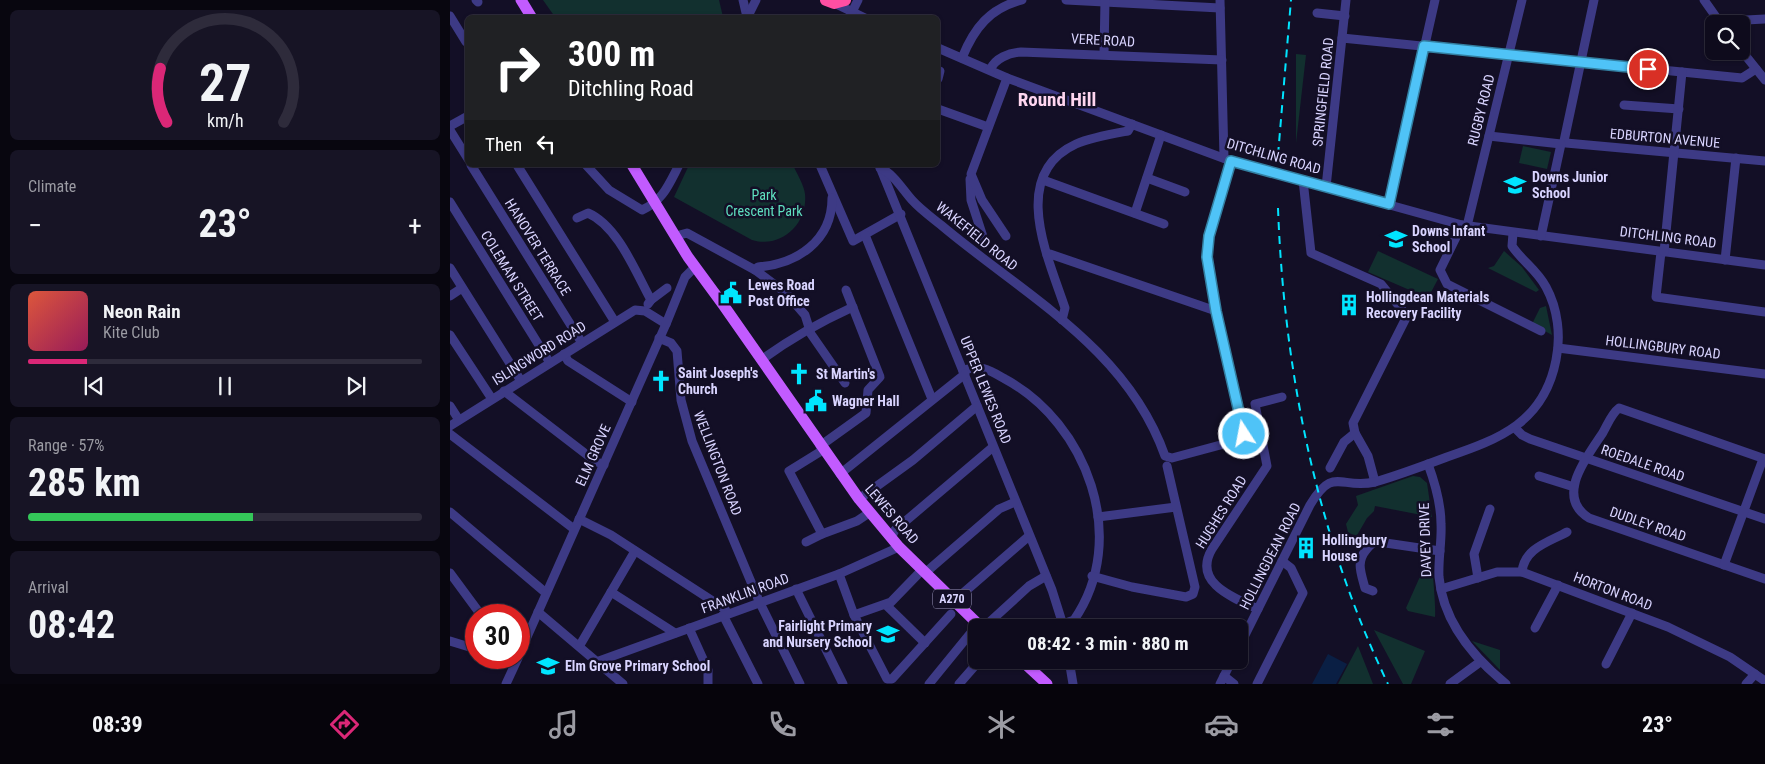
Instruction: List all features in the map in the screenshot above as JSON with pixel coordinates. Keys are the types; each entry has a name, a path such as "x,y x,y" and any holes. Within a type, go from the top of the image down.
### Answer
{"main road":[{"path":"521,0 530,15"},
{"name":"A270","path":"633,167 695,267 761,360"},
{"name":"LEWES ROAD","path":"761,360 869,513 899,547 973,619"},
{"path":"1030,669 1047,684"}],"street":[{"path":"743,0 748,15"},
{"path":"748,15 749,0"},
{"path":"748,15 756,0"},
{"path":"835,1 850,14 858,0"},
{"path":"962,58 975,32 986,18 1001,8 1022,0"},
{"path":"1047,255 1050,254 1216,311 1208,267 1207,248 1227,160 1220,4 1066,0"},
{"name":"SPRINGFIELD ROAD","path":"1326,187 1346,0"},
{"path":"1389,204 1435,0"},
{"name":"RUGBY ROAD","path":"1522,0 1465,226 1440,270 1447,284 1541,331"},
{"path":"1541,236 1594,0"},
{"path":"1704,0 1715,15"},
{"path":"1104,54 1105,1"},
{"path":"1317,13 1345,16"},
{"path":"1750,20 1765,18"},
{"path":"451,22 465,41"},
{"path":"1342,38 1742,78 1756,68"},
{"name":"DITCHLING ROAD","path":"940,49 1007,78 1227,160 1465,226 1765,264"},
{"name":"VERE ROAD","path":"990,70 996,61 1016,52 1222,60"},
{"path":"1749,60 1765,80"},
{"path":"1682,72 1675,153 1656,297 1765,312"},
{"path":"984,240 970,195 971,174 1007,78"},
{"path":"1624,105 1679,109"},
{"path":"940,110 988,127"},
{"path":"450,126 465,118"},
{"path":"1062,320 1065,308 1040,235 1038,212 1043,180 1054,161 1068,148 1128,130 1132,124"},
{"path":"450,130 465,153"},
{"path":"1135,213 1161,135"},
{"name":"EDBURTON AVENUE","path":"1489,136 1765,161"},
{"path":"1725,260 1736,158"},
{"name":"HANOVER TERRACE","path":"473,167 582,344"},
{"path":"519,167 615,322"},
{"path":"588,167 602,185 642,210 657,203 667,190 678,167"},
{"path":"821,167 853,241 901,214"},
{"name":"WAKEFIELD ROAD","path":"879,167 887,172 913,201 1062,320 1109,362 1129,386 1146,413 1165,456 1178,457 1239,440 1244,436 1244,426 1216,311"},
{"name":"UPPER LEWES ROAD","path":"879,167 901,214 1046,576 1061,619"},
{"path":"971,174 982,200 1006,236"},
{"path":"1147,178 1186,192"},
{"path":"1043,180 1164,224"},
{"path":"1303,180 1311,253 1381,284 1407,316 1353,423 1355,433 1368,456 1375,482 1483,445 1515,428 1531,412 1545,392 1554,369 1558,348 1557,321 1552,299 1536,270 1513,248 1513,233"},
{"path":"755,270 758,267 789,262 806,251 817,240 825,226 831,208 832,195"},
{"name":"COLEMAN STREET","path":"450,202 550,363"},
{"path":"576,218 588,213 605,225 619,242 651,300"},
{"path":"676,236 687,233 755,270 793,300 808,321 809,328 845,383"},
{"path":"865,235 932,400"},
{"name":"ELM GROVE","path":"530,629 632,402 685,277 695,267"},
{"path":"450,268 521,381"},
{"path":"450,296 462,288"},
{"path":"666,324 645,311 651,300 667,288"},
{"path":"822,534 789,473 790,469 866,412 868,390 880,377 846,290"},
{"path":"761,360 809,328 853,307"},
{"name":"ISLINGWORD ROAD","path":"450,426 615,322 636,310 645,311"},
{"path":"450,335 492,399"},
{"name":"WELLINGTON ROAD","path":"660,338 671,343 677,351 682,407 692,441 759,601 800,684"},
{"name":"HOLLINGBURY ROAD","path":"1558,348 1765,374"},
{"path":"564,354 568,361 632,402"},
{"path":"840,474 964,373 976,366 1002,377 1032,396 1056,419 1071,440 1088,471 1098,518 1098,546 1086,597 1075,619"},
{"path":"504,391 595,461 604,465"},
{"name":"HUGHES ROAD","path":"1258,609 1215,586 1208,574 1206,563 1212,549 1267,465 1255,404 1282,397"},
{"path":"450,406 459,420"},
{"path":"858,499 913,460 977,406"},
{"path":"1539,476 1574,487 1586,458 1619,408 1764,459 1724,565"},
{"name":"ROEDALE ROAD","path":"1515,428 1522,435 1530,438 1765,520"},
{"path":"1330,468 1344,442 1355,433"},
{"path":"450,434 574,529"},
{"path":"891,538 895,530 993,447"},
{"name":"DAVEY DRIVE","path":"1428,464 1441,514 1441,589 1446,607 1458,634 1480,662 1506,684"},
{"path":"1092,576 1132,587 1186,597 1194,593 1195,586 1167,466"},
{"name":"HOLLINGDEAN ROAD","path":"1248,629 1314,499 1322,487 1331,481 1363,484 1375,482"},
{"name":"DUDLEY ROAD","path":"1574,487 1573,497 1575,505 1589,518 1765,579"},
{"path":"854,615 886,605 923,571 999,509 1015,502"},
{"path":"1098,518 1176,507"},
{"path":"1478,578 1474,554 1476,542 1490,509"},
{"path":"450,512 546,593"},
{"path":"806,542 857,521 869,513"},
{"path":"579,519 604,531 725,609 758,684"},
{"path":"1522,572 1524,560 1530,552 1567,532"},
{"path":"954,601 1029,536"},
{"path":"1373,591 1366,588 1359,563 1360,557 1371,544 1379,542 1440,551"},
{"name":"FRANKLIN ROAD","path":"599,661 759,601 839,574 899,547"},
{"path":"580,646 635,551"},
{"path":"1257,684 1304,593 1291,568 1282,561"},
{"name":"HORTON ROAD","path":"1441,589 1504,571 1522,572 1632,613 1708,646 1765,682"},
{"path":"450,573 474,604"},
{"path":"839,574 854,615 888,680 892,679 951,614"},
{"path":"989,619 1029,586 1046,576"},
{"path":"1535,628 1558,584"},
{"path":"796,589 843,684"},
{"path":"611,592 675,633"},
{"path":"886,605 925,643"},
{"path":"538,612 599,661 623,684"},
{"path":"1606,664 1632,613"},
{"path":"689,628 708,670 708,684"},
{"path":"929,684 968,640"},
{"path":"450,642 465,645"},
{"path":"1450,684 1480,662"},
{"name":"ELM GROVE","path":"506,684 512,669"},
{"path":"959,684 972,669"},
{"path":"1070,669 1073,684"},
{"path":"1746,684 1755,674"},
{"path":"1222,680 1234,684"}],"green space":[{"path":"543,0 719,0 723,15 554,15"},
{"path":"1296,54 1306,55 1296,143"},
{"path":"1523,146 1551,152 1547,169 1519,163"},
{"name":"Park Crescent Park","path":"688,167 794,167 802,183 805,205 797,224 790,232 773,241 763,242 752,240 674,197"},
{"path":"1378,251 1438,279 1428,298 1368,272"},
{"path":"1504,251 1522,267 1539,290 1536,292 1488,268 1494,266"},
{"path":"1546,306 1552,335 1532,324 1540,308"},
{"path":"1413,476 1420,477 1427,483 1432,517 1375,506 1374,511 1367,518 1356,537 1348,532 1346,524 1358,505 1356,496"},
{"path":"1430,554 1434,584 1435,617 1408,611 1406,608"},
{"path":"1374,630 1425,651 1411,684 1403,684"},
{"path":"1472,641 1500,650 1500,670"},
{"path":"1358,646 1373,684 1338,684"}],"water":[{"path":"1328,654 1347,664 1336,684 1312,684"}],"railway":[{"path":"1278,155 1291,0"},
{"path":"1278,208 1288,331 1297,392 1309,452 1324,512 1342,570 1363,628 1388,684"}],"place":[{"name":"Downs Junior School","path":"1515,185"},
{"name":"Downs Infant School","path":"1396,239"},
{"name":"Lewes Road Post Office","path":"731,293"},
{"name":"Hollingdean Materials Recovery Facility","path":"1349,305"},
{"name":"St Martin's","path":"799,374"},
{"name":"Saint Joseph's Church","path":"661,381"},
{"name":"Wagner Hall","path":"816,401"},
{"name":"Hollingbury House","path":"1306,548"},
{"name":"Fairlight Primary and Nursery School","path":"888,634"},
{"name":"Elm Grove Primary School","path":"548,666"}],"district":[{"name":"Round Hill","path":"1057,99"}],"route":[{"path":"1244,434 1244,426 1216,311 1207,257 1209,236 1231,161 1389,204 1424,46 1648,69"}]}
